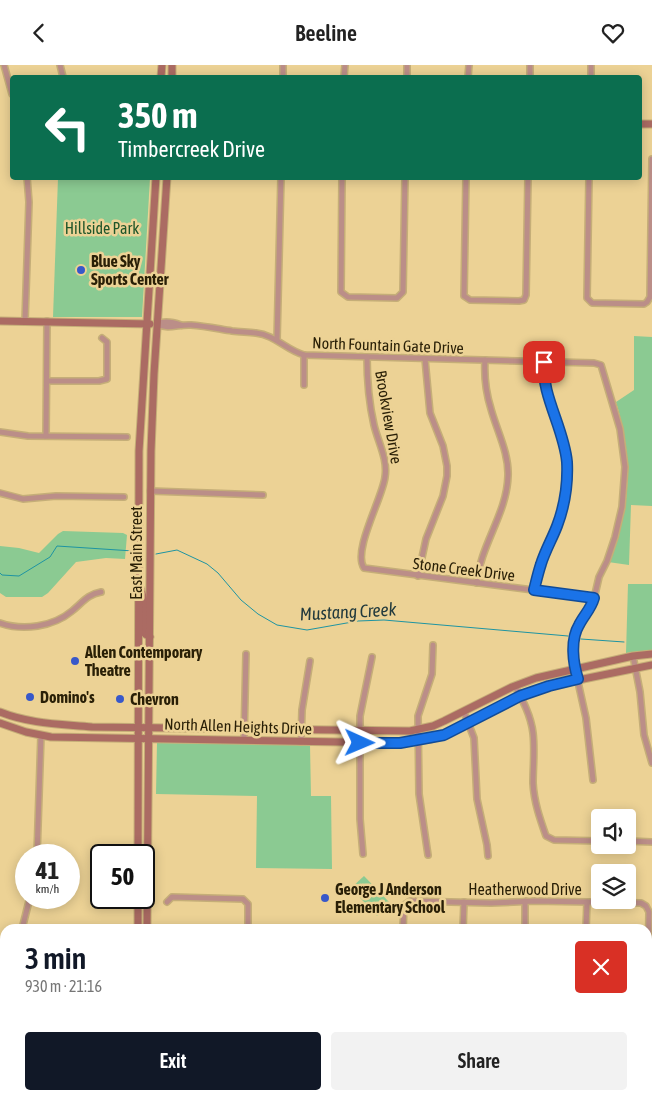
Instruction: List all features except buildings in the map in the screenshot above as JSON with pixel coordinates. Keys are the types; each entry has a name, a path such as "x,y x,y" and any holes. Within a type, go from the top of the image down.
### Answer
{"main road":[{"name":"East Main Street","path":"138,844 139,445 156,180"},
{"name":"East Main Street","path":"147,844 150,491 153,393 167,180"},
{"path":"154,230 164,230"},
{"path":"0,321 157,324"},
{"path":"138,584 144,601 144,631 150,637"},
{"path":"138,636 145,642 145,670 149,682"},
{"name":"North Allen Heights Drive","path":"0,711 21,719 42,723 139,728 418,730 433,726 515,686 536,678 633,656 652,654"},
{"name":"North Allen Heights Drive","path":"0,723 41,735 72,738 400,743 446,734 520,696 549,686 652,665"},
{"path":"41,735 42,723"},
{"name":"East Main Street","path":"145,909 145,924"},
{"path":"138,924 138,911 143,912 144,924"}],"street":[{"path":"4,65 10,87"},
{"path":"589,180 587,298 592,303 642,304 647,302 650,297 652,159"},
{"path":"25,321 27,180"},
{"path":"277,340 281,180"},
{"path":"342,180 341,292 348,297 398,298 403,292 405,180"},
{"path":"466,180 464,296 470,300 519,301 524,299 526,295 528,180"},
{"path":"46,436 47,321"},
{"name":"North Fountain Gate Drive","path":"157,324 173,322 181,325 256,333 277,340 290,350 304,355 596,363 601,365 620,429 625,467 624,487 615,537 599,577 594,598"},
{"path":"47,381 99,381 107,379 107,341 102,338"},
{"path":"304,355 304,385"},
{"name":"Brookview Drive","path":"362,566 361,561 367,532 383,487 386,471 374,423 368,387 367,357"},
{"path":"418,576 426,539 443,496 447,476 443,446 430,413 425,359"},
{"path":"476,583 484,551 504,502 508,474 506,455 487,393 484,374 485,360"},
{"path":"534,590 541,563 561,516 567,476 564,442 546,387 543,373 544,362"},
{"path":"0,432 28,436 127,437"},
{"path":"150,491 263,495"},
{"path":"0,493 23,499 56,496 124,497"},
{"name":"Stone Creek Drive","path":"362,566 366,569 594,598"},
{"path":"0,623 24,626 44,625 54,622 66,617 90,595 102,592"},
{"path":"593,780 586,718 575,669 574,649 578,625 588,612 594,598"},
{"path":"428,855 420,811 418,716 432,674 433,645"},
{"path":"244,740 246,654"},
{"path":"633,656 640,692 644,735 652,763"},
{"path":"363,854 360,819 360,731 361,710 372,657"},
{"path":"302,742 303,697 310,661"},
{"path":"515,686 528,714 533,733 536,806 546,836 554,840 591,841"},
{"path":"464,712 470,723 474,739 477,799 488,856"},
{"path":"37,844 41,735"},
{"path":"636,841 652,842"},
{"path":"167,903 172,897 240,899 247,902 248,924"},
{"name":"Heatherwood Drive","path":"403,924 404,904 410,901 526,901 641,903 646,906 649,912 649,924"},
{"path":"525,924 526,901"},
{"path":"463,924 464,902"},
{"path":"586,924 587,902"},
{"path":"23,924 27,909"}],"green space":[{"name":"Hillside Park","path":"58,180 150,180 142,317 53,317"},
{"path":"634,336 652,337 652,506 631,505 629,565 608,562 622,523 626,503 627,463 625,442 616,402 634,390"},
{"path":"63,531 123,533 127,535 125,559 106,558 76,562 48,593 42,597 6,597 0,593 0,546 39,553"},
{"path":"628,584 652,584 652,650 626,653"},
{"path":"157,743 310,745 311,796 331,796 332,869 256,868 257,796 156,794"},
{"path":"364,876 390,903 377,916 351,888"}],"waterway":[{"name":"Mustang Creek","path":"0,573 2,575 19,576 50,557 57,546 133,551"},
{"name":"Mustang Creek","path":"156,554 177,550 207,564 218,573 241,600 258,614 277,625 307,630 358,621 384,620 568,636"},
{"name":"Mustang Creek","path":"581,639 624,642"}],"place":[{"name":"Blue Sky Sports Center","path":"81,270"},
{"name":"Allen Contemporary Theatre","path":"75,661"},
{"name":"Domino's","path":"30,697"},
{"name":"Chevron","path":"120,699"},
{"name":"George J Anderson Elementary School","path":"325,898"}],"route":[{"path":"360,743 400,743 431,739 456,730 520,696 578,679 574,664 574,638 578,625 588,612 594,598 534,590 541,563 561,516 567,486 567,461 564,442 546,387 543,373 544,362"}]}
